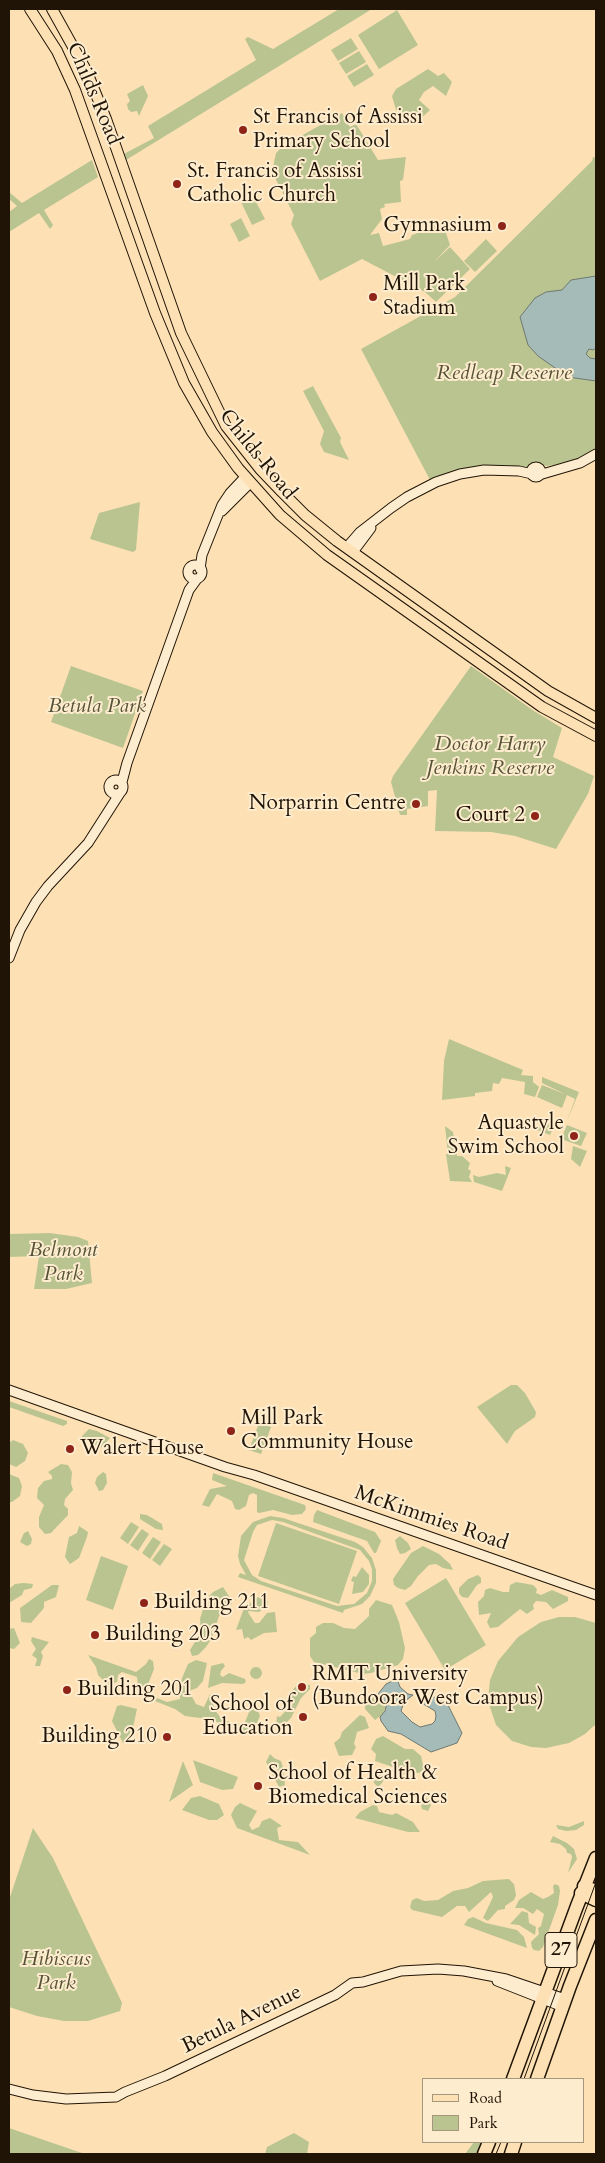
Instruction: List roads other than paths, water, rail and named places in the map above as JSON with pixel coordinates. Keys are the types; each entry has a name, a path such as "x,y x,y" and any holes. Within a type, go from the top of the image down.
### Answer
{"highway":[{"name":"27","path":"514,2078 587,1890 596,1858"},
{"path":"587,1890 596,1900"},
{"name":"27","path":"537,2078 595,1923"}],"main road":[{"name":"Childs Road","path":"30,9 57,51 75,90 161,328 184,383 212,432 248,480 296,530 339,563 542,707 596,736"},
{"name":"Childs Road","path":"52,9 87,72 106,119 184,340 222,419 260,468 305,515 350,550 548,691 596,718"},
{"path":"248,480 260,468"},
{"path":"339,563 350,550"}],"street":[{"path":"350,550 360,532 407,497 448,478 484,470 536,471 561,468 580,463 596,454"},
{"path":"119,781 193,578 188,570 197,567 226,499 248,480"},
{"path":"107,813 110,783 119,781"},
{"path":"9,958 24,922 36,902 48,886 88,843 124,787 119,781"},
{"path":"110,791 116,794 120,793"},
{"name":"McKimmies Road","path":"9,1390 132,1428 254,1475 596,1595"},
{"name":"Betula Avenue","path":"9,2089 47,2097 113,2098 165,2076 335,1995 352,1983 363,1982 401,1971 426,1969 452,1970 490,1977 512,1988 564,2003"}],"water":[{"path":"596,276 596,348 593,350 589,349 586,354 590,358 596,359 596,381 568,377 538,356 528,345 520,317 535,298 546,292 562,290 571,280"},
{"path":"397,1679 400,1687 408,1694 413,1695 404,1702 401,1711 420,1727 432,1724 436,1716 435,1711 420,1702 420,1698 439,1697 446,1701 462,1733 457,1743 431,1752 401,1734 388,1731 380,1717 385,1711 387,1703 378,1697 378,1694 386,1684"}],"tram line":[{"path":"524,2078 596,1882"},
{"path":"496,2154 501,2143"}],"place":[{"name":"St Francis of Assissi Primary School","path":"243,130"},
{"name":"St. Francis of Assissi Catholic Church","path":"177,184"},
{"name":"Gymnasium","path":"502,226"},
{"name":"Mill Park Stadium","path":"373,297"},
{"name":"Norparrin Centre","path":"416,804"},
{"name":"Court 2","path":"535,816"},
{"name":"Aquastyle Swim School","path":"574,1136"},
{"name":"Mill Park Community House","path":"231,1431"},
{"name":"Walert House","path":"70,1449"},
{"name":"Building 211","path":"144,1603"},
{"name":"Building 203","path":"95,1635"},
{"name":"RMIT University (Bundoora West Campus)","path":"302,1687"},
{"name":"Building 201","path":"67,1690"},
{"name":"School of Education","path":"303,1717"},
{"name":"Building 210","path":"167,1737"},
{"name":"School of Health & Biomedical Sciences","path":"258,1786"}],"park label":[{"name":"Redleap Reserve","path":"504,374"},
{"name":"Betula Park","path":"97,707"},
{"name":"Doctor Harry Jenkins Reserve","path":"490,757"},
{"name":"Belmont Park","path":"63,1263"},
{"name":"Hibiscus Park","path":"56,1972"}]}
